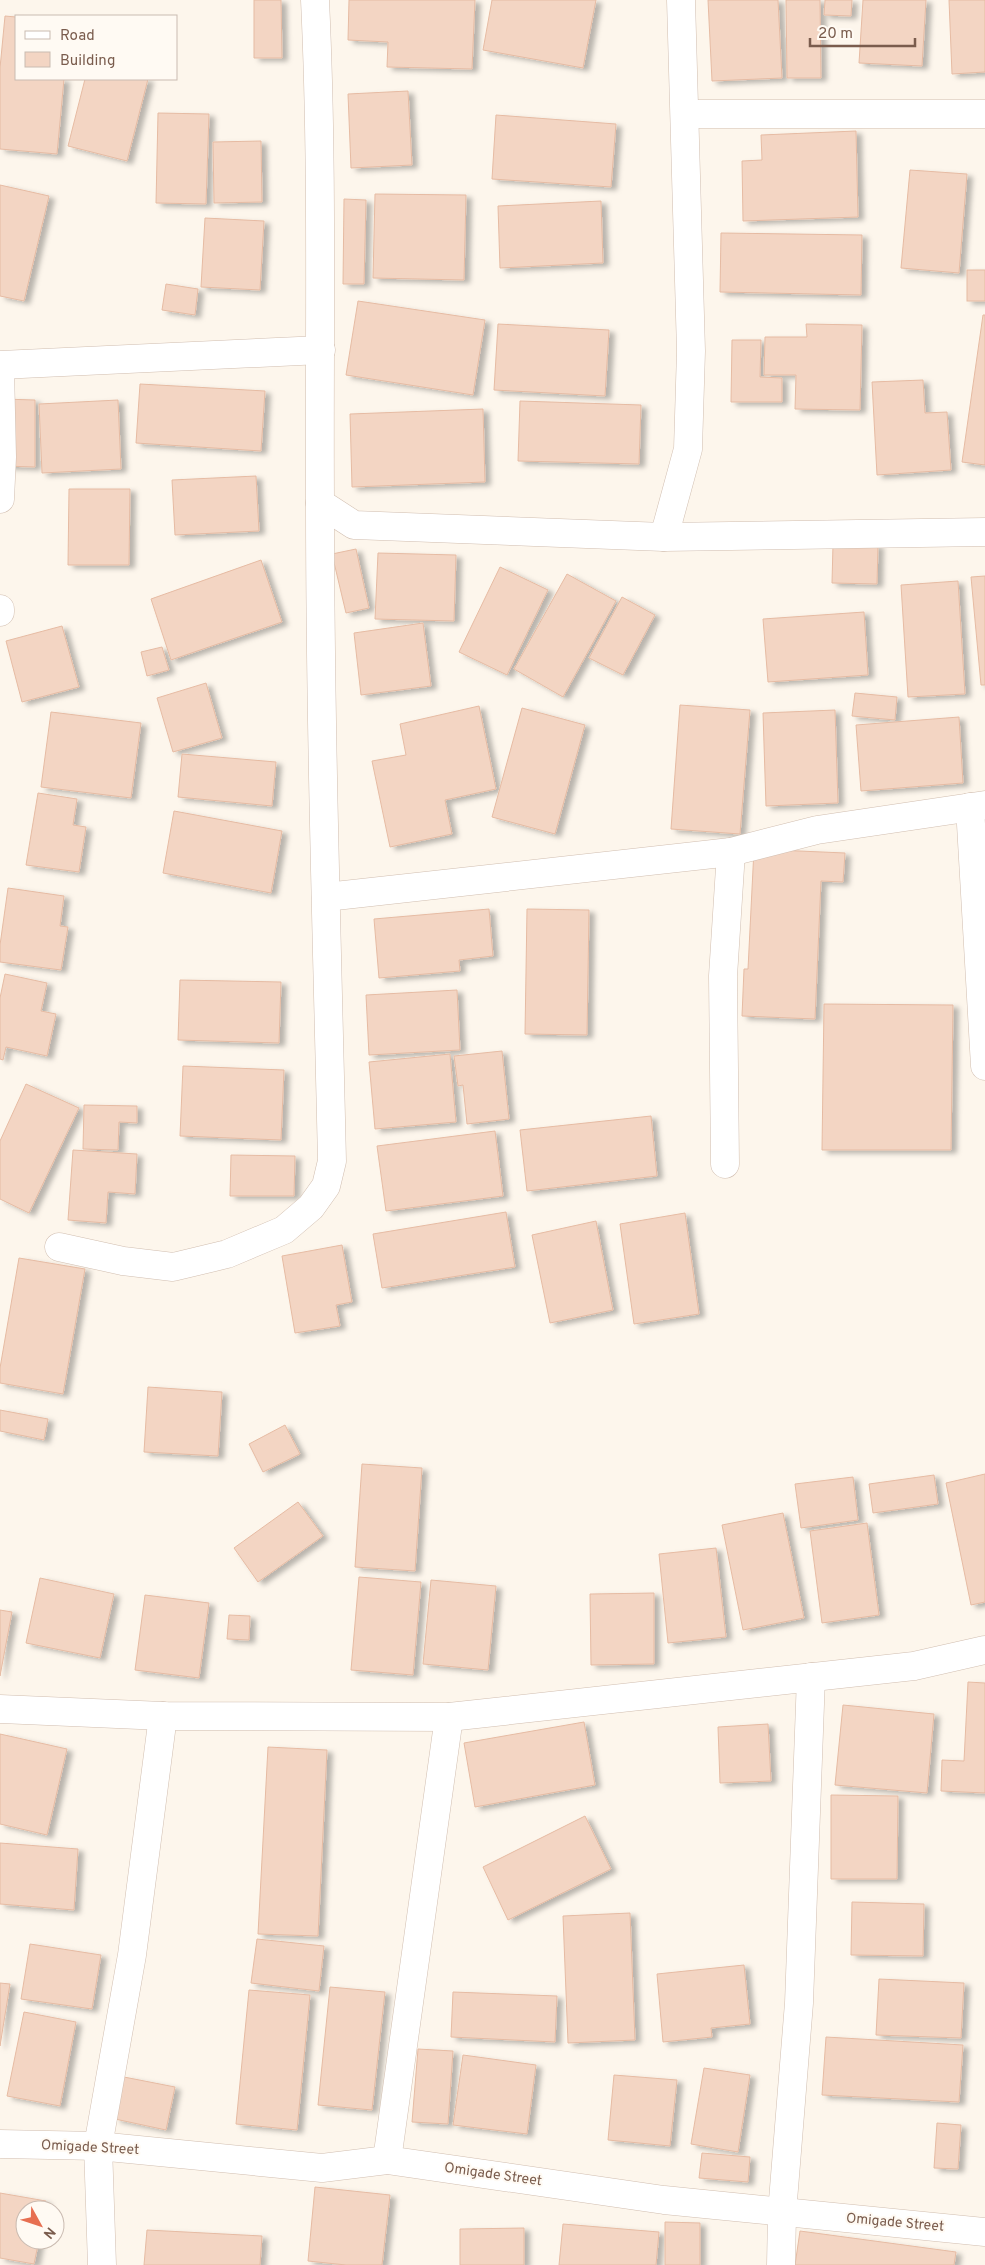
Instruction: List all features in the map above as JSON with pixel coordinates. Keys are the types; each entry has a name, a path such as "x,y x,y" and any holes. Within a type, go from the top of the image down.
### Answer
{"street":[{"path":"59,1247 123,1261 173,1267 227,1254 284,1230 311,1207 326,1186 332,1161 320,503 319,94 315,0"},
{"path":"664,537 688,449 691,351 682,0"},
{"path":"686,114 985,114"},
{"path":"0,500 2,457 0,366 321,350"},
{"path":"320,503 354,525 664,537 985,532"},
{"path":"321,549 354,525"},
{"path":"326,897 731,852 817,830 978,806 985,1066"},
{"path":"725,1164 723,976 731,852"},
{"path":"0,1709 163,1716 450,1717 914,1666 985,1650"},
{"path":"781,2265 782,2213 799,2003 811,1677"},
{"path":"102,2265 98,2146 132,1955 163,1716"},
{"path":"387,2160 450,1717"},
{"name":"Omigade Street","path":"0,2144 98,2146 322,2168 387,2160 664,2200 985,2232"}],"building":[{"path":"254,0 281,0 282,58 254,58"},
{"path":"349,0 475,0 472,69 387,67 388,42 348,40"},
{"path":"492,0 596,0 583,68 483,50"},
{"path":"708,0 778,0 782,78 712,81"},
{"path":"786,0 820,0 821,78 787,78"},
{"path":"825,0 852,0 851,16 824,15"},
{"path":"863,0 926,0 922,66 859,63"},
{"path":"949,0 985,0 985,72 952,74"},
{"path":"5,16 15,17 15,80 64,80 57,154 0,149 0,68"},
{"path":"85,80 148,80 127,161 68,146"},
{"path":"408,91 412,165 351,168 348,94"},
{"path":"158,113 209,114 206,204 156,203"},
{"path":"496,115 616,124 611,187 492,179"},
{"path":"856,131 858,217 743,221 742,161 762,160 761,135"},
{"path":"261,141 262,202 214,203 213,142"},
{"path":"910,170 967,174 959,273 901,268"},
{"path":"0,185 49,196 24,301 0,296"},
{"path":"375,194 466,195 464,280 373,278"},
{"path":"344,199 366,200 364,284 343,284"},
{"path":"601,201 603,263 500,268 498,206"},
{"path":"205,218 264,221 260,290 201,287"},
{"path":"721,233 862,235 861,295 720,292"},
{"path":"967,270 985,270 985,301 967,301"},
{"path":"166,284 198,289 195,315 162,310"},
{"path":"358,301 485,320 473,395 346,375"},
{"path":"983,315 985,315 985,465 962,462"},
{"path":"498,324 609,330 605,396 494,390"},
{"path":"806,324 862,325 860,410 795,409 796,375 764,375 765,337 807,337"},
{"path":"732,340 761,340 760,377 782,378 782,402 731,402"},
{"path":"923,380 925,413 947,412 951,470 877,475 872,382"},
{"path":"140,384 265,391 261,451 136,443"},
{"path":"3,399 35,400 35,467 3,466"},
{"path":"118,400 121,469 42,473 39,404"},
{"path":"520,401 641,405 639,464 518,461"},
{"path":"483,409 485,482 352,487 350,414"},
{"path":"256,476 259,531 175,535 172,480"},
{"path":"69,489 130,489 129,565 68,565"},
{"path":"833,544 878,545 877,584 832,583"},
{"path":"356,549 369,608 346,613 332,554"},
{"path":"378,553 456,555 454,621 375,619"},
{"path":"261,560 282,622 171,660 151,599"},
{"path":"500,567 548,590 507,675 459,652"},
{"path":"567,574 616,601 563,697 514,669"},
{"path":"985,576 985,685 981,685 971,577"},
{"path":"958,581 965,694 908,697 901,585"},
{"path":"622,597 655,615 623,675 589,658"},
{"path":"864,612 868,675 768,682 763,619"},
{"path":"423,623 431,686 361,695 354,633"},
{"path":"62,626 79,687 22,702 6,641"},
{"path":"162,647 169,670 147,676 141,652"},
{"path":"206,683 222,738 173,752 157,698"},
{"path":"855,693 897,697 895,720 852,716"},
{"path":"680,705 750,710 740,834 671,829"},
{"path":"479,706 496,789 445,800 452,834 390,847 372,761 406,755 400,724"},
{"path":"522,708 585,725 555,834 492,817"},
{"path":"835,710 838,803 766,806 763,713"},
{"path":"51,712 141,723 131,798 41,787"},
{"path":"959,717 963,783 861,791 856,725"},
{"path":"182,754 276,762 272,806 178,797"},
{"path":"38,793 77,799 73,825 86,827 79,872 26,865"},
{"path":"174,811 282,831 271,893 163,873"},
{"path":"754,849 845,853 843,882 821,881 815,1019 742,1016 744,969 748,969"},
{"path":"8,888 64,896 60,926 68,927 61,970 0,962 0,945"},
{"path":"489,909 493,956 459,960 460,971 379,978 374,919"},
{"path":"527,909 589,910 587,1035 525,1034"},
{"path":"5,974 47,983 41,1011 56,1014 47,1056 6,1047 3,1060 0,1059 0,998"},
{"path":"180,980 281,982 279,1043 178,1040"},
{"path":"457,990 460,1050 369,1055 366,995"},
{"path":"824,1004 953,1005 951,1150 822,1150"},
{"path":"502,1051 509,1119 467,1124 463,1085 458,1086 454,1056"},
{"path":"450,1054 456,1122 375,1129 369,1062"},
{"path":"183,1066 284,1070 281,1140 180,1136"},
{"path":"26,1084 79,1108 29,1213 0,1199 0,1141"},
{"path":"84,1105 137,1106 137,1123 119,1122 118,1150 83,1149"},
{"path":"651,1116 657,1176 527,1191 520,1130"},
{"path":"495,1131 503,1196 386,1211 377,1146"},
{"path":"73,1150 137,1154 135,1194 108,1192 106,1223 68,1220"},
{"path":"231,1155 295,1156 294,1196 230,1196"},
{"path":"506,1212 515,1267 382,1288 373,1234"},
{"path":"685,1213 699,1314 634,1324 620,1224"},
{"path":"596,1221 613,1310 550,1323 532,1235"},
{"path":"342,1245 352,1302 336,1305 340,1326 295,1333 282,1256"},
{"path":"19,1258 85,1269 63,1394 0,1383 0,1368"},
{"path":"148,1387 222,1392 218,1456 144,1452"},
{"path":"0,1410 48,1419 44,1440 0,1431"},
{"path":"285,1425 300,1454 263,1472 249,1444"},
{"path":"362,1464 422,1468 415,1571 355,1567"},
{"path":"985,1474 985,1602 971,1605 946,1483"},
{"path":"934,1475 938,1504 873,1513 869,1484"},
{"path":"853,1477 858,1520 801,1528 795,1484"},
{"path":"298,1502 323,1536 258,1582 234,1548"},
{"path":"783,1513 804,1618 743,1630 722,1525"},
{"path":"867,1523 879,1615 822,1623 810,1531"},
{"path":"716,1548 726,1637 668,1643 659,1554"},
{"path":"359,1577 421,1582 413,1675 351,1670"},
{"path":"40,1578 114,1594 100,1658 26,1643"},
{"path":"431,1580 496,1586 488,1670 423,1664"},
{"path":"654,1593 654,1664 591,1665 590,1594"},
{"path":"145,1595 209,1603 199,1678 135,1670"},
{"path":"0,1610 12,1612 0,1676"},
{"path":"229,1615 250,1616 249,1640 227,1639"},
{"path":"968,1682 985,1683 985,1793 941,1791 942,1760 964,1761"},
{"path":"843,1705 934,1714 927,1793 835,1785"},
{"path":"584,1722 595,1785 475,1807 464,1743"},
{"path":"768,1724 771,1781 720,1783 718,1727"},
{"path":"0,1734 67,1749 47,1835 0,1824"},
{"path":"268,1747 327,1750 318,1936 258,1934"},
{"path":"831,1795 898,1796 897,1879 831,1879"},
{"path":"585,1816 611,1869 508,1920 483,1867"},
{"path":"0,1843 78,1849 74,1910 0,1904"},
{"path":"852,1902 924,1904 923,1956 851,1955"},
{"path":"630,1913 635,2040 568,2043 563,1916"},
{"path":"257,1939 324,1946 319,1991 251,1983"},
{"path":"30,1944 101,1955 92,2009 21,1999"},
{"path":"744,1965 750,2024 711,2028 712,2037 663,2042 657,1974"},
{"path":"879,1979 964,1983 961,2038 876,2035"},
{"path":"0,1983 10,1984 0,2046"},
{"path":"330,1987 385,1992 372,2110 318,2105"},
{"path":"249,1990 310,1995 297,2130 236,2124"},
{"path":"453,1992 557,1996 555,2042 451,2037"},
{"path":"24,2012 76,2022 60,2106 7,2096"},
{"path":"826,2037 963,2045 959,2102 822,2095"},
{"path":"418,2049 453,2051 448,2124 412,2122"},
{"path":"463,2055 536,2065 527,2134 453,2125"},
{"path":"704,2068 750,2075 738,2152 691,2144"},
{"path":"614,2075 677,2080 670,2146 608,2140"},
{"path":"124,2077 175,2087 166,2130 115,2119"},
{"path":"937,2123 961,2125 958,2169 934,2168"},
{"path":"702,2153 750,2157 748,2182 699,2178"},
{"path":"315,2187 390,2195 382,2265 346,2265 308,2261"},
{"path":"0,2193 40,2200 15,2200 15,2250 37,2250 34,2264 0,2258"},
{"path":"665,2222 700,2223 700,2265 665,2265"},
{"path":"563,2224 659,2232 656,2265 559,2265"},
{"path":"524,2228 524,2265 460,2265 460,2229"},
{"path":"147,2230 262,2236 260,2265 144,2265"},
{"path":"800,2231 956,2252 954,2265 795,2265"}]}
